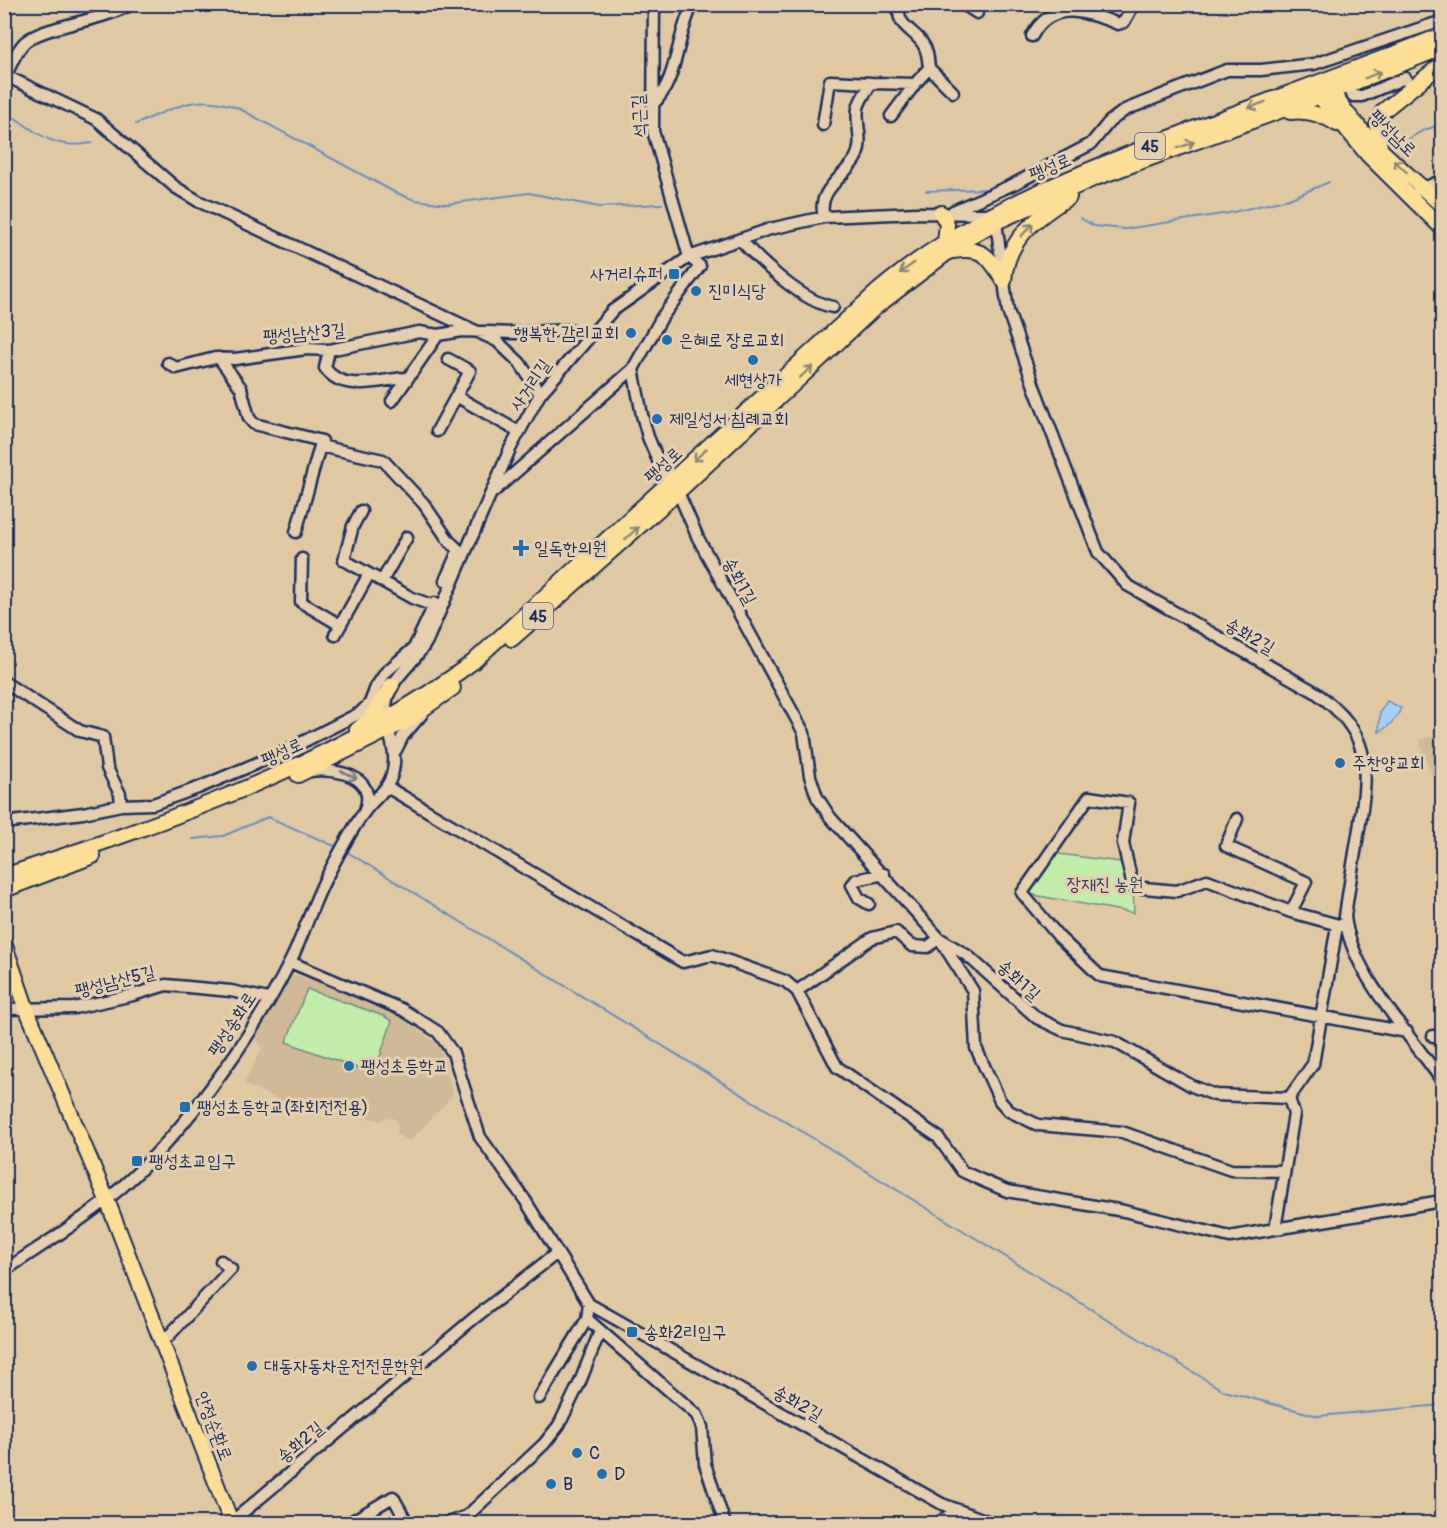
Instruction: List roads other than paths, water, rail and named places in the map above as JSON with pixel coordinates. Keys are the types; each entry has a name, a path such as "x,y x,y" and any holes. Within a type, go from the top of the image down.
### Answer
{"main road":[{"name":"팽성로","path":"994,218 1109,173 1318,97 1329,86 1443,35"},
{"name":"팽성로","path":"4,876 132,835 286,772 346,740 388,726 473,662 947,247 994,218 1113,160 1311,84 1329,86 1443,48"},
{"path":"1380,147 1377,131 1380,116 1411,87 1443,64"},
{"name":"팽성남로","path":"1311,84 1318,97 1350,134"},
{"name":"팽성남로","path":"1329,86 1380,147 1435,185 1443,206"},
{"path":"1269,115 1301,111 1319,114 1334,122 1350,134 1443,228"},
{"path":"1004,281 1007,257 1028,229 1061,202 1109,173"},
{"path":"947,212 947,247 980,251 993,263 1004,281"},
{"name":"팽성로","path":"4,890 306,772 388,726 427,708 506,645 674,487"},
{"path":"346,740 369,720 392,685"},
{"path":"4,898 18,885"},
{"name":"안정순환로","path":"4,943 27,1010 107,1200 231,1523"}],"street":[{"path":"131,4 115,14 45,33 25,42 5,75 96,119 176,187 198,201 497,341 520,363 540,394"},
{"name":"석근길","path":"633,369 662,317 700,266 689,257 653,131 654,4"},
{"path":"652,104 666,88 681,29 693,4"},
{"path":"900,4 898,14 901,22 924,45 929,68 953,92"},
{"path":"963,4 977,13"},
{"path":"1032,36 1038,21 1055,9 1074,6 1092,11 1118,24 1124,22 1134,4"},
{"path":"947,212 1014,184 1090,144 1109,122 1125,110 1227,70 1340,60 1375,41 1443,21"},
{"path":"891,116 929,68"},
{"path":"1350,90 1353,96 1362,96 1405,78 1411,87"},
{"path":"823,125 830,81 915,84"},
{"path":"824,218 823,200 829,188 856,157 861,128 858,111 872,83"},
{"path":"1410,197 1435,185"},
{"name":"사거리길","path":"392,685 419,656 462,552 519,432 540,394 612,311 689,257 770,229 824,218 947,212 994,218"},
{"name":"송화2길","path":"994,218 1008,311 1035,389 1098,552 1127,585 1315,692 1330,703 1353,728 1364,756 1366,783 1341,927 1357,962 1443,1081"},
{"path":"740,239 766,266 820,305 833,307"},
{"name":"팽성남산3길","path":"168,363 176,368 219,358 235,359 306,349 329,350 419,332 438,335 462,331 539,333 568,330 590,336"},
{"path":"392,401 438,335"},
{"path":"329,350 326,368 339,381 352,383 407,378"},
{"path":"219,358 241,388 249,418 254,424 322,441 296,532"},
{"path":"437,431 470,371 448,359"},
{"path":"491,494 633,369"},
{"name":"송화1길","path":"633,369 648,437 662,470 674,487 698,538 804,733 810,776 817,797 830,817 884,874 939,938 968,956 1036,1018 1048,1025 1114,1042 1192,1086 1215,1095 1289,1098"},
{"path":"456,396 519,432"},
{"path":"4,823 83,813 121,805 153,804 281,753 367,708 381,678 414,648 462,552 449,541 424,504 383,460 320,447"},
{"path":"361,511 352,526 344,560 412,598 434,606"},
{"path":"382,581 407,537"},
{"path":"302,559 301,602 338,630 369,574"},
{"path":"4,682 80,731 103,737 107,768 120,794 121,805"},
{"path":"392,685 387,698 388,726 396,750"},
{"path":"396,750 407,730 427,708"},
{"name":"팽성송화로","path":"4,1271 107,1200 156,1155 198,1104 246,1036 290,962 326,879 365,811 387,786 394,771 396,750"},
{"path":"281,753 286,772"},
{"path":"306,772 337,770 356,778 365,792 365,811"},
{"path":"387,786 683,962 712,955 785,981 797,991 837,1068 938,1137 962,1171 1007,1191 1124,1211 1230,1237 1443,1201"},
{"path":"1275,1229 1294,1114 1289,1098 1312,1064 1322,1017 1341,927 1291,912 1207,880 1177,891 1133,887 1124,843 1129,803 1089,797 1022,892 1059,937 1100,976 1322,1017 1407,1032"},
{"path":"1237,819 1226,846 1306,882 1291,912"},
{"path":"869,904 859,898 852,885 856,880 884,874"},
{"path":"797,991 872,938 896,932 912,946 928,947 939,938 973,991 976,1048 1000,1101 1009,1111 1038,1125 1122,1132 1231,1170 1284,1171"},
{"name":"송화2길","path":"290,962 403,1010 438,1032 453,1053 480,1137 525,1200 589,1304 956,1511 995,1524"},
{"name":"팽성남산5길","path":"4,1009 74,1008 166,985 231,991 268,999"},
{"name":"송화2길","path":"231,1523 473,1319 557,1253"},
{"path":"163,1342 231,1269 221,1261"},
{"path":"539,1398 587,1319 589,1304"},
{"path":"587,1319 697,1415 702,1427 705,1464 725,1524"},
{"path":"450,1522 467,1516 544,1444 559,1425 580,1382 600,1331"},
{"path":"202,1443 219,1433"},
{"path":"347,1524 393,1497 408,1524"},
{"path":"937,1524 956,1511"}],"water":[{"path":"1387,701 1401,708 1393,722 1379,732 1380,712"}],"waterway":[{"path":"136,124 186,104 210,101 238,108 396,193 415,200 447,204 529,193 599,207 662,204"},
{"path":"4,110 35,132 55,142 78,145 92,143"},
{"path":"1405,141 1422,131 1442,124"},
{"path":"1080,218 1094,226 1125,229 1229,213 1289,199 1329,182"},
{"path":"926,191 987,189"},
{"path":"193,839 223,836 268,817 339,848"},
{"path":"344,850 1224,1391 1318,1416 1442,1405"}],"place":[{"name":"사거리슈퍼","path":"674,274"},
{"name":"진미식당","path":"696,291"},
{"name":"행복한 감리교회","path":"631,333"},
{"name":"은혜로 장로교회","path":"667,340"},
{"name":"세현상가","path":"753,360"},
{"name":"제일성서 침례교회","path":"657,419"},
{"name":"일독한의원","path":"521,548"},
{"name":"주찬양교회","path":"1340,763"},
{"name":"팽성초등학교","path":"349,1066"},
{"name":"팽성초등학교(좌회전전용)","path":"185,1107"},
{"name":"팽성초교입구","path":"137,1161"},
{"name":"송화2리입구","path":"632,1332"},
{"name":"대동자동차운전전문학원","path":"252,1366"},
{"name":"C","path":"577,1453"},
{"name":"D","path":"602,1474"},
{"name":"B","path":"551,1484"}],"park label":[{"name":"장재진 농원","path":"1105,884"}]}
